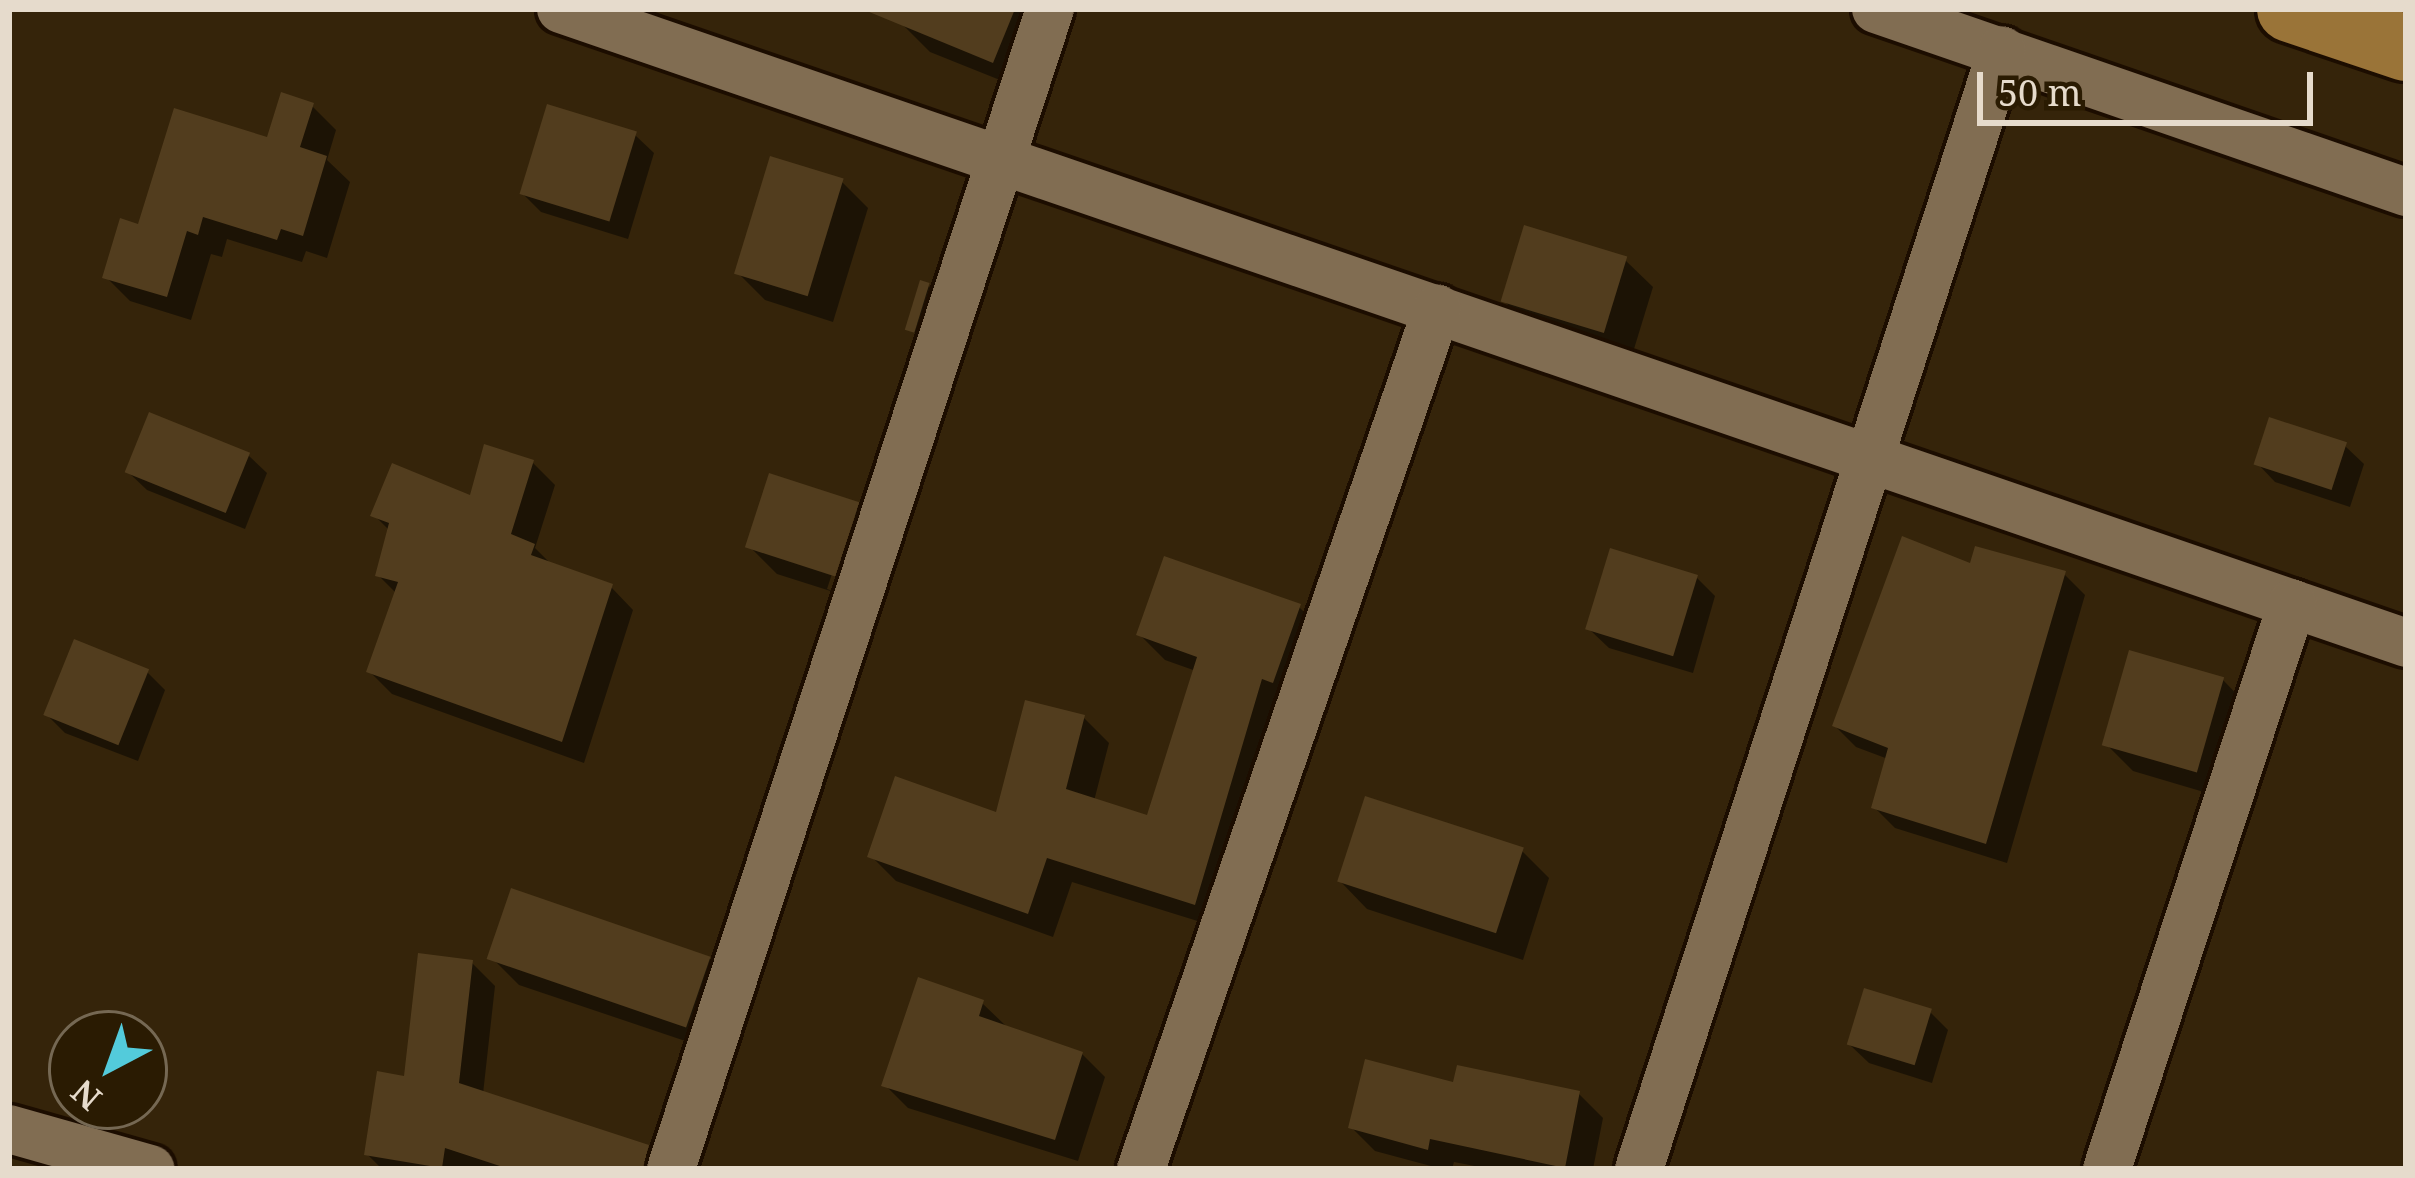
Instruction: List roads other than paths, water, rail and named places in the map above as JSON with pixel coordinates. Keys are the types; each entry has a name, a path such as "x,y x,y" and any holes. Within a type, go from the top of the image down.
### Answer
{"main road":[{"path":"2290,9 2406,47"}],"street":[{"path":"561,9 2406,643"},
{"path":"670,1169 1050,9"},
{"path":"1876,9 2406,192"},
{"path":"1639,1169 2002,50"},
{"path":"1141,1169 1437,310"},
{"path":"2108,1169 2292,604"},
{"path":"9,1129 150,1169"}]}
